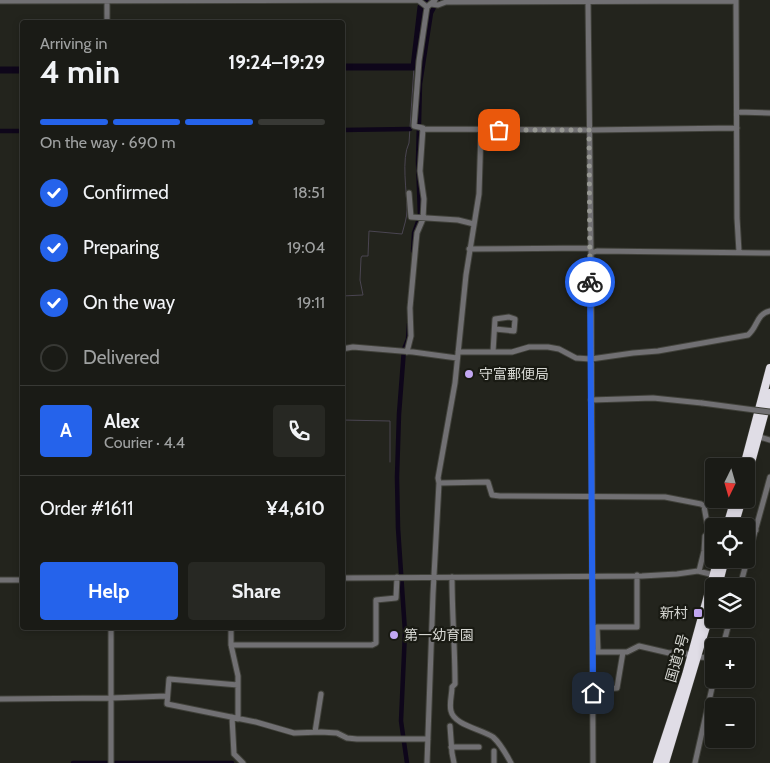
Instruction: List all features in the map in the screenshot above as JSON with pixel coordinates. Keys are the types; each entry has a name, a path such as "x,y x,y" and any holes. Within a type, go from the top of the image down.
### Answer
{"highway":[{"path":"751,458 770,368"},
{"path":"747,458 770,393"},
{"name":"国道3号","path":"665,763 716,568"},
{"name":"国道3号","path":"657,763 705,625"}],"street":[{"path":"0,1 420,1 431,4 446,2 736,0 737,218 739,252"},
{"path":"107,1 107,20"},
{"path":"588,1 592,576 596,651"},
{"path":"431,4 419,62 414,126 481,130 737,128"},
{"path":"737,112 770,112"},
{"path":"404,352 411,336 410,308 416,243 424,199 420,171 420,127"},
{"path":"428,763 438,478 442,447 455,383 469,250 479,194 481,130"},
{"path":"409,193 411,217 458,220 474,224"},
{"path":"469,250 770,253"},
{"path":"458,352 512,352 529,347 548,347 559,349 576,358 591,359 658,351 740,337 753,331 763,312 770,311"},
{"path":"493,352 495,319 509,317 515,319 514,331 495,329"},
{"path":"345,348 354,347 457,358"},
{"path":"591,404 653,398 770,412"},
{"path":"755,436 770,440"},
{"path":"742,578 770,477"},
{"path":"439,484 488,482 492,495 500,496 665,497 702,504 706,518"},
{"path":"699,571 704,551 705,536"},
{"path":"345,578 659,575 699,571 714,575"},
{"path":"593,763 593,690 597,628 637,627 637,575"},
{"path":"231,646 372,645 376,643 376,600 396,598 399,577"},
{"path":"452,577 455,684 452,687 450,711 458,721 474,727 493,738 503,749 511,763"},
{"path":"0,580 20,580"},
{"path":"111,630 111,761"},
{"path":"231,630 231,646 238,685 234,754 243,763"},
{"path":"596,651 623,652 639,646 666,653 679,652 705,657"},
{"path":"593,690 617,688 623,652"},
{"path":"238,685 169,679 167,704 294,733 336,733 347,738 357,739 428,739"},
{"path":"695,763 712,688"},
{"path":"315,732 321,694"},
{"path":"0,699 167,696"},
{"path":"450,726 454,763"},
{"path":"451,747 479,747"},
{"path":"494,750 494,763"}],"waterway":[{"path":"345,67 414,67 421,7 425,0"},
{"path":"413,251 414,233 420,216 418,161 420,84 431,13 438,0"},
{"path":"345,296 363,295 360,280 361,258 362,256 368,256 369,231 402,234 407,213 405,158 409,143 414,67"},
{"path":"0,70 20,70"},
{"path":"345,130 410,129"},
{"path":"0,131 20,131"},
{"path":"407,763 401,721 405,632 398,528 397,477 404,349 408,339 409,324"},
{"path":"345,420 390,421 390,462"},
{"path":"73,763 232,763"}],"way so far":[{"path":"499,130 589,130 590,282"}],"place":[{"name":"守富郵便局","path":"469,374"},
{"name":"新村","path":"698,613"},
{"name":"第一幼育園","path":"394,635"}],"route":[{"path":"590,282 593,693"}]}
